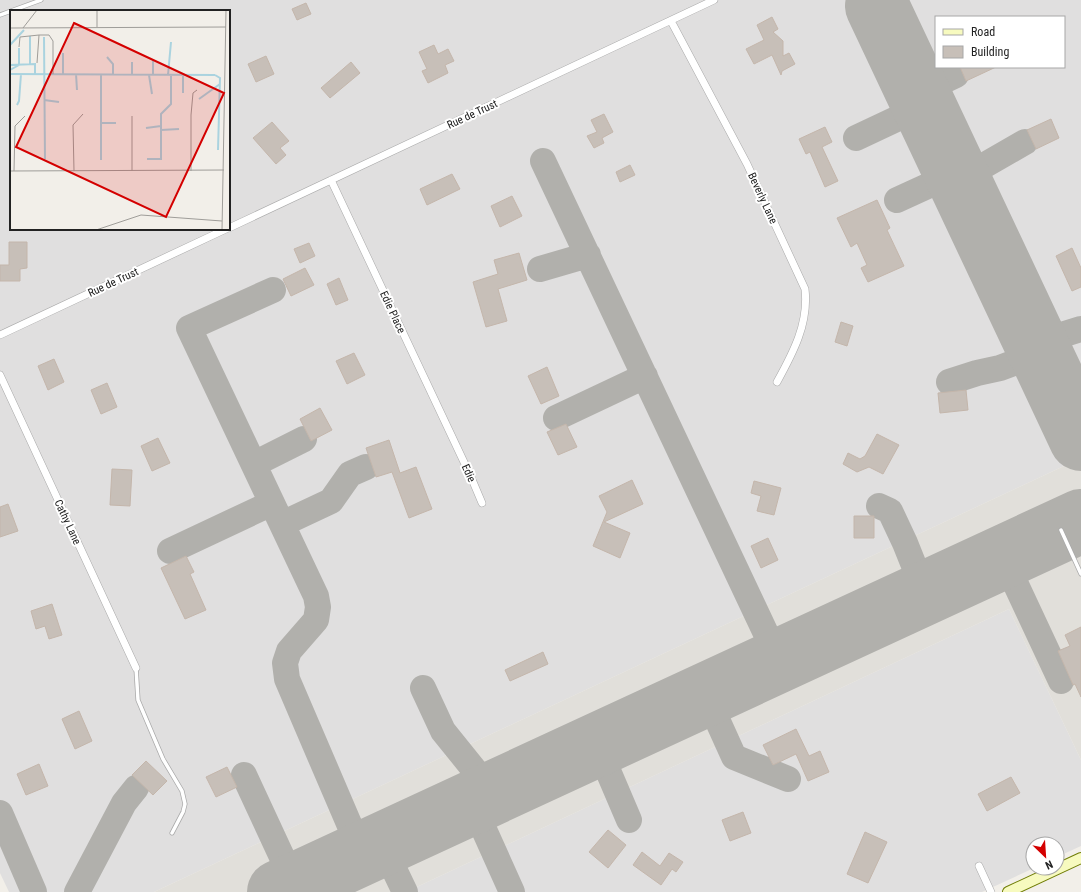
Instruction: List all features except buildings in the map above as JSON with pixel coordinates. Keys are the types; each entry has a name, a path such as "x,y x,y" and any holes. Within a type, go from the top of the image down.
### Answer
{"street":[{"name":"Rue de Trust","path":"230,228 714,0"},
{"name":"Beverly Lane","path":"671,21 747,164 805,289 806,296 802,329 792,354 777,382"},
{"name":"Edie Place","path":"331,180 455,444"},
{"name":"Rue de Trust","path":"0,335 224,230"},
{"name":"Cathy Lane","path":"0,375 136,668"},
{"name":"Edie","path":"455,444 482,503"},
{"path":"1008,892 1081,858"},
{"path":"979,866 991,892"}],"lane":[{"path":"14,10 41,0"},
{"path":"0,15 10,11"},
{"path":"1061,530 1081,574"},
{"path":"136,668 138,700 163,759 182,791 185,804 183,812 172,833"}],"shaded area":[{"path":"0,0 1081,0 1081,458 154,892 9,892 0,873"},
{"path":"1081,458 1081,760 1009,609 406,892 154,892"},
{"path":"1009,609 1081,760 1081,846 1065,853 1065,836 1025,836 1025,872 982,892 406,892"}],"taxiway":[{"path":"918,93 956,75"},
{"path":"856,138 924,106"},
{"path":"959,180 1025,142"},
{"path":"543,161 779,661"},
{"path":"897,200 956,173"},
{"path":"540,269 588,255"},
{"path":"273,290 189,328 316,596 318,607 316,620 289,651 285,663 287,679 362,854"},
{"path":"1036,343 1081,329"},
{"path":"949,382 977,373 1000,368 1040,353"},
{"path":"556,418 645,376"},
{"path":"254,464 304,439"},
{"path":"282,524 331,501 350,474 366,467"},
{"path":"170,551 272,503"},
{"path":"879,506 890,511 905,543 925,593"},
{"path":"1003,557 1061,681"},
{"path":"423,688 443,731 493,793"},
{"path":"706,695 734,757 788,779"},
{"path":"597,745 629,820"},
{"path":"244,775 295,885"},
{"path":"77,892 124,803 136,788"},
{"path":"472,803 512,892"},
{"path":"0,813 34,892"},
{"path":"382,844 405,892"}],"runway":[{"path":"877,6 1081,439"},
{"path":"279,892 1081,521"}]}
